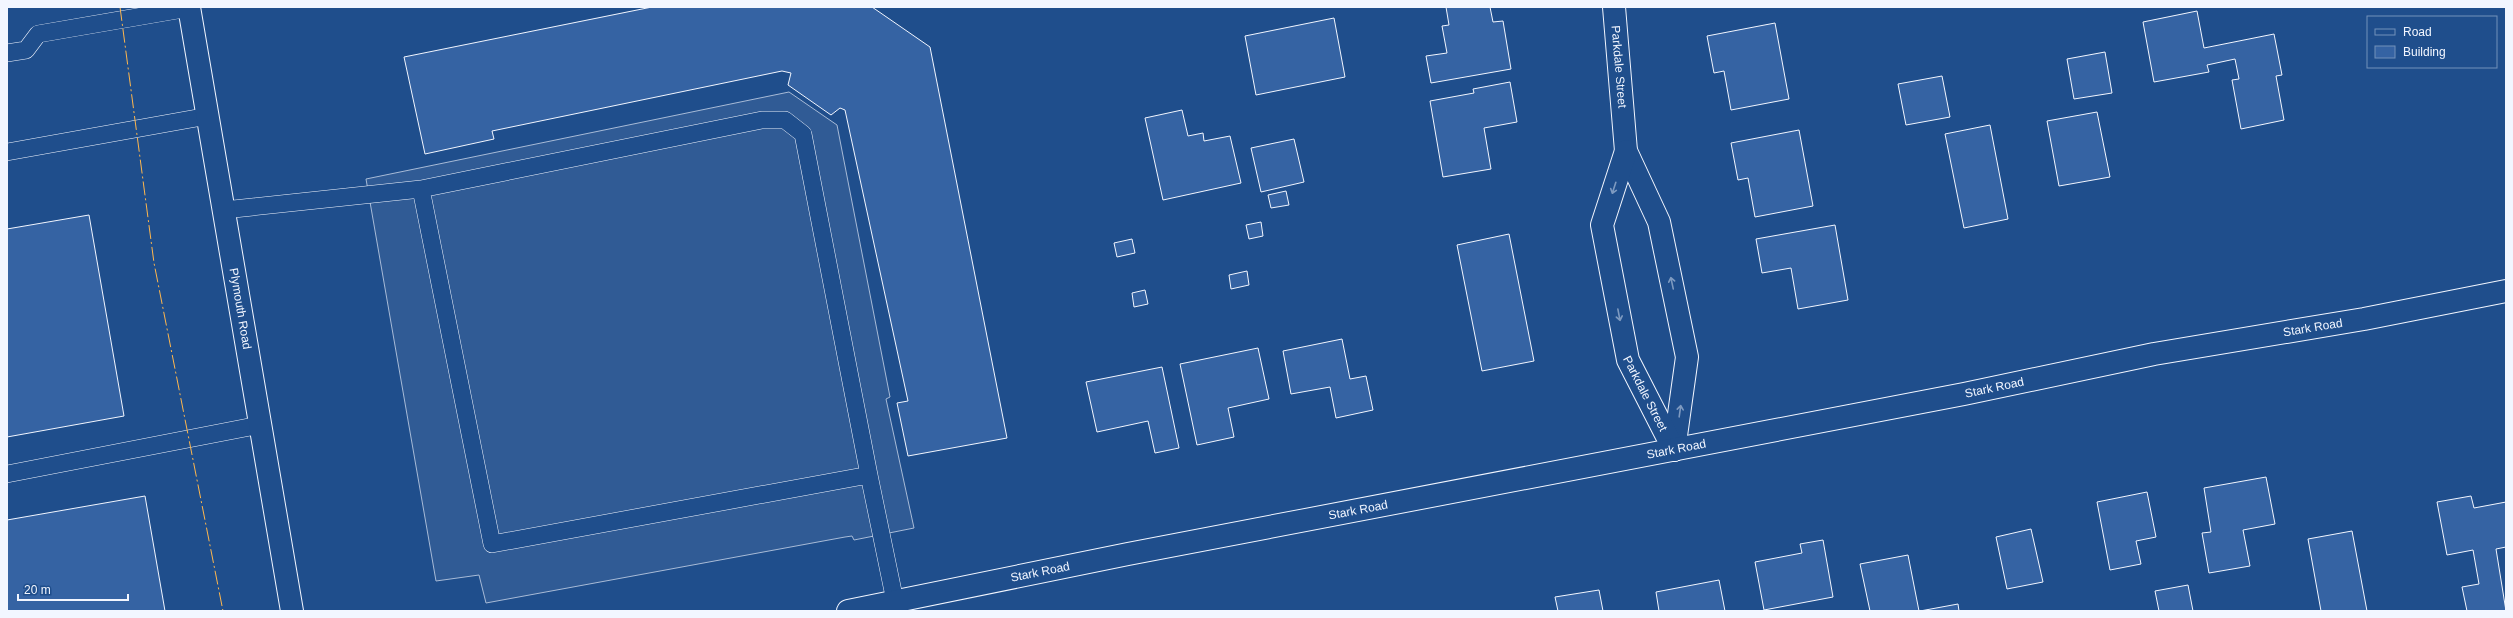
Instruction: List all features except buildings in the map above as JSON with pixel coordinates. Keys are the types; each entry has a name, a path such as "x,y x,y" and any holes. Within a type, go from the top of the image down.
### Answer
{"street":[{"name":"Parkdale Street","path":"1614,7 1626,151 1660,222 1687,357 1674,450"},
{"name":"Plymouth Road","path":"189,8 292,611"},
{"name":"Parkdale Street","path":"1626,151 1602,225 1628,360 1674,450"},
{"name":"Stark Road","path":"848,611 1128,554 1674,450 2154,354 2364,319 2506,291"}],"lane":[{"path":"7,54 26,50 38,34 189,8"},
{"path":"7,152 208,116"},
{"path":"224,210 421,189 762,120 785,120 804,134 869,476 895,602"},
{"path":"421,189 492,544 869,476"},
{"path":"7,474 260,425"}],"shaded area":[{"path":"789,92 837,125 890,397 886,399 914,528 854,540 852,536 845,537 486,603 479,575 436,581 366,179"}],"power":[{"path":"120,7 154,263 223,611"}]}
